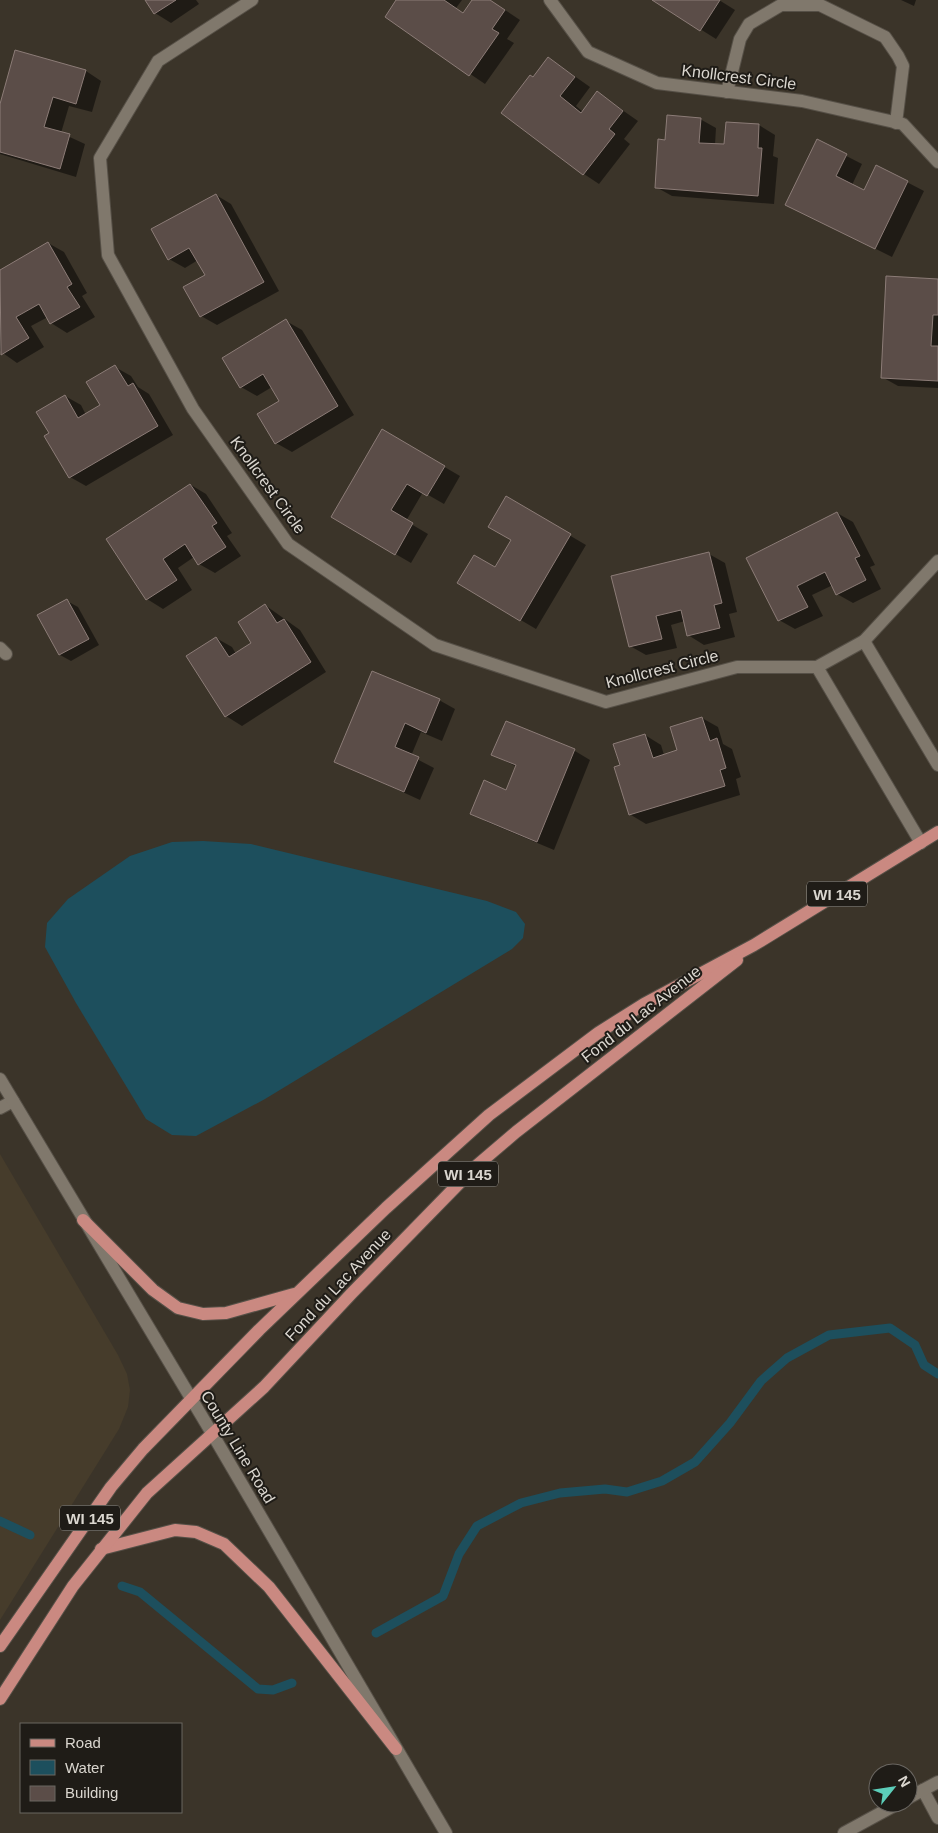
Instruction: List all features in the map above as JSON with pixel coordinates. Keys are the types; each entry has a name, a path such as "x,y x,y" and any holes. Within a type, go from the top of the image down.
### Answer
{"main road":[{"name":"Fond du Lac Avenue","path":"0,1646 111,1487 143,1449 190,1399 297,1294 453,1146 544,1072 644,1004 754,945 938,832"},
{"name":"Fond du Lac Avenue","path":"0,1699 73,1586 147,1493 264,1387 351,1294 475,1167 523,1126 709,984 754,945"},
{"path":"84,1220 153,1290 178,1308 203,1314 226,1313 297,1294"},
{"path":"101,1549 175,1530 196,1532 224,1544 269,1586 396,1749"}],"street":[{"name":"Knollcrest Circle","path":"252,0 158,60 100,158 108,255 194,408 288,544 435,645 606,702 737,667 817,667 864,641 938,561"},
{"name":"Knollcrest Circle","path":"550,0 588,52 657,83 802,101 903,124 938,162"},
{"path":"727,92 740,39 749,24 781,5 820,5 885,37 898,56 902,66 896,123"},
{"path":"864,641 938,765"},
{"path":"817,667 921,843"},
{"name":"County Line Road","path":"0,1079 213,1435 446,1833"},
{"path":"0,1108 12,1101"},
{"path":"918,1793 938,1782"},
{"path":"923,1790 938,1818"},
{"path":"844,1833 881,1813"}],"shaded area":[{"path":"0,1154 118,1355 127,1374 130,1390 128,1407 119,1429 0,1620"}],"water":[{"path":"203,841 251,844 487,901 516,912 525,924 523,938 512,949 265,1099 196,1136 172,1135 146,1119 76,1003 45,947 47,923 68,899 130,856 172,842"}],"building":[{"path":"145,0 176,0 154,14"},
{"path":"396,0 444,0 463,13 472,0 490,0 505,10 492,29 499,33 469,76 385,17"},
{"path":"652,0 720,0 700,31"},
{"path":"15,50 86,70 76,104 53,97 44,127 70,134 60,169 0,152 0,104"},
{"path":"548,57 575,77 560,96 581,113 597,91 623,111 609,129 615,134 583,175 501,113 530,75 533,77"},
{"path":"667,115 701,118 699,143 724,144 726,122 759,124 758,148 762,148 758,196 655,188 658,139 665,140"},
{"path":"817,139 847,154 836,176 864,190 876,165 908,181 875,249 785,205"},
{"path":"216,194 264,282 200,317 183,287 205,275 189,248 168,260 151,229"},
{"path":"48,242 72,284 67,287 80,307 50,324 39,304 16,317 29,338 1,355 0,270"},
{"path":"886,276 938,279 938,315 933,315 931,346 938,346 938,381 881,378"},
{"path":"286,319 338,406 275,444 257,414 279,401 263,374 240,388 222,358"},
{"path":"115,365 128,386 133,383 158,426 69,478 44,436 49,433 36,412 65,395 78,418 100,405 86,382"},
{"path":"382,429 445,466 427,496 407,484 391,510 413,523 395,555 331,517"},
{"path":"190,484 217,523 212,526 226,547 198,565 185,544 163,559 177,580 146,600 106,539"},
{"path":"506,496 571,534 520,621 457,583 474,555 495,567 511,540 488,527"},
{"path":"837,512 860,556 855,558 866,580 836,595 825,572 797,586 808,607 778,621 746,558"},
{"path":"709,552 722,603 714,605 720,628 687,636 681,610 656,616 662,639 629,647 611,576"},
{"path":"67,599 89,639 59,655 37,615"},
{"path":"265,604 277,623 284,619 311,662 225,717 186,656 216,637 229,657 251,643 238,622"},
{"path":"372,671 440,699 426,733 405,723 395,747 419,757 404,792 334,762"},
{"path":"702,717 710,741 717,738 726,768 720,770 725,786 629,815 614,767 620,765 613,744 645,734 653,758 677,750 670,727"},
{"path":"506,721 575,749 537,842 470,814 484,780 506,790 516,765 491,755"}],"waterway":[{"path":"376,1633 443,1596 459,1554 477,1526 521,1503 560,1493 605,1489 627,1492 662,1481 695,1462 730,1423 761,1381 787,1358 829,1335 890,1328 915,1345 924,1365 938,1374"},
{"path":"0,1521 30,1535"},
{"path":"122,1586 140,1592 258,1689 273,1690 292,1683"}]}
